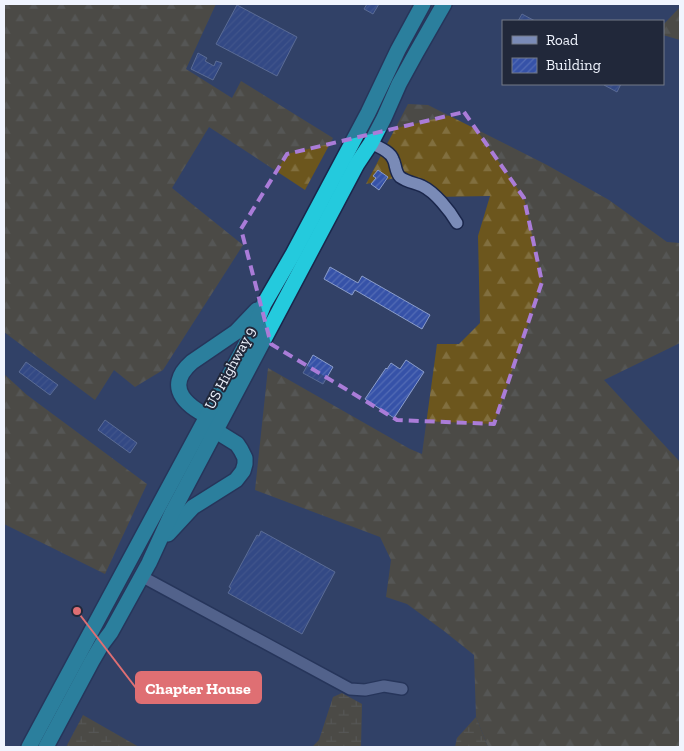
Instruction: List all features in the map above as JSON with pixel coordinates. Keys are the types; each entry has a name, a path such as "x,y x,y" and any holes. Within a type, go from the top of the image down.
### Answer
{"highway":[{"name":"US Highway 9","path":"46,747 157,547 215,423 264,304 293,254 368,113 398,50 423,4"},
{"name":"US Highway 9","path":"29,747 197,436 215,423 357,164 371,143 412,61 444,4"},
{"path":"157,547 193,508 236,480 243,471 244,458 241,450 215,423 192,407 179,393 178,385 181,373 192,362 236,332 264,304"}],"street":[{"path":"371,143 392,156 401,177 423,186 432,193 457,223"},
{"path":"141,576 350,689 365,690 384,686 402,689"}],"highlighted area":[{"path":"464,112 524,198 542,282 494,424 397,420 271,344 241,229 287,154"}],"green space":[{"path":"4,4 216,4 186,69 232,98 241,81 333,138 305,190 209,127 172,188 243,245 163,370 135,387 114,370 95,400 4,332"},
{"path":"680,7 680,40 664,35 664,24"},
{"path":"408,104 428,105 547,165 609,200 667,242 680,243 680,343 604,380 680,462 680,747 488,747 476,717 474,655 407,604 386,597 391,560 380,537 255,490 268,368 422,454 437,344 459,344 480,323 478,236 490,196 434,197 400,177 366,184"},
{"path":"4,374 27,395 147,484 105,574 4,524"},
{"path":"342,693 362,704 361,747 312,747 319,740 333,697"},
{"path":"83,715 139,747 66,747"},
{"path":"476,717 488,747 455,747 457,738"}],"building":[{"path":"367,4 379,4 373,14 364,9"},
{"path":"237,5 297,37 277,76 216,44"},
{"path":"522,14 533,20 519,20"},
{"path":"198,53 207,58 205,61 214,66 216,61 222,63 213,80 191,69"},
{"path":"604,85 620,85 617,92"},
{"path":"378,170 388,177 379,190 371,184 376,178 373,176"},
{"path":"330,267 358,283 362,276 430,315 422,329 355,290 352,295 324,279"},
{"path":"313,355 333,367 323,384 303,373"},
{"path":"406,360 424,372 394,418 365,399 391,363 400,369"},
{"path":"26,362 58,385 50,395 19,372"},
{"path":"105,420 137,443 130,453 98,430"},
{"path":"261,531 335,572 302,634 228,593 231,588 229,587"}],"place":[{"name":"Chapter House","path":"77,611"}]}
